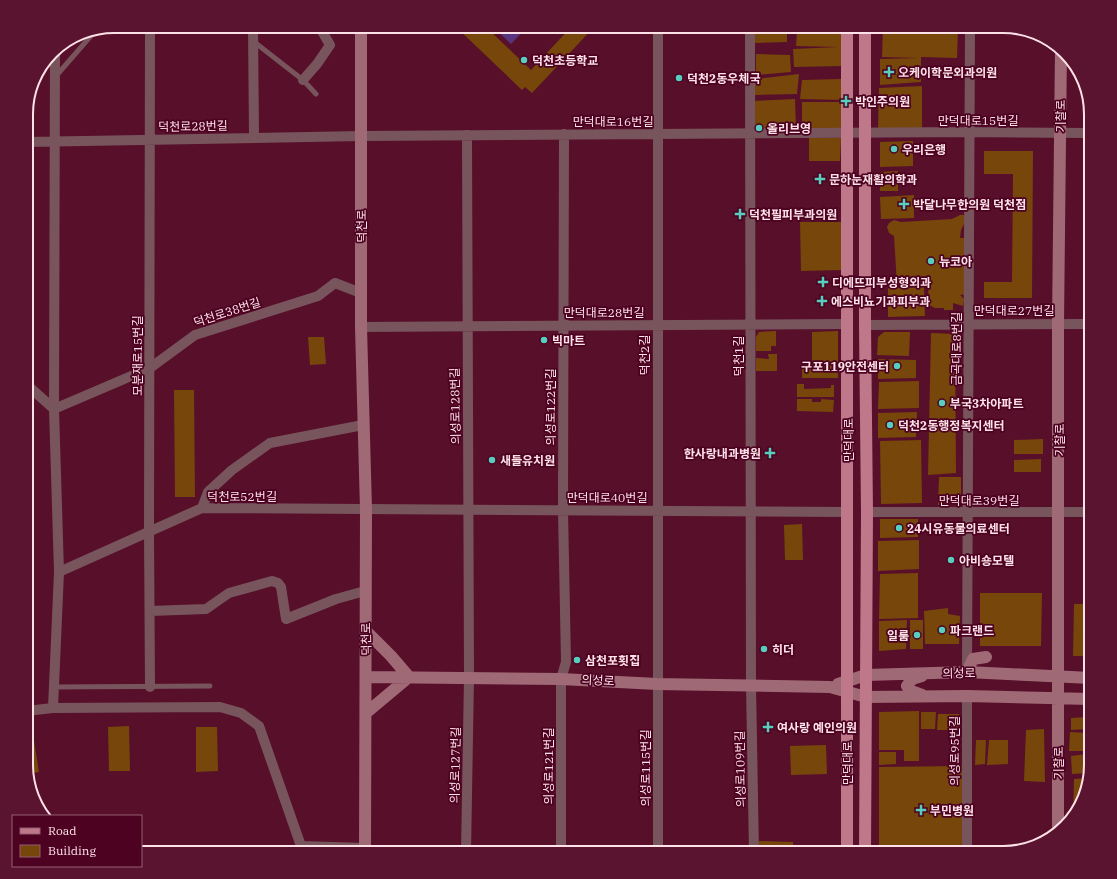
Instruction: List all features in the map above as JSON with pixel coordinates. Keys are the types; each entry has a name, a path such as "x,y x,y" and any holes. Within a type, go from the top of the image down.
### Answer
{"main road":[{"name":"덕천로","path":"361,33 361,327 366,509 365,591 367,677 365,846"},
{"name":"만덕대로","path":"847,846 848,33"},
{"name":"만덕대로","path":"865,846 867,512 865,325 866,33"},
{"name":"기찰로","path":"1058,824 1058,323 1061,58"},
{"path":"366,631 409,677 366,713"},
{"path":"967,672 973,659 986,657"},
{"name":"의성로","path":"847,687 866,675 967,672 1084,678"},
{"path":"926,674 912,679 907,686 910,691 924,696 929,691 955,690"},
{"name":"의성로","path":"367,677 561,678 657,684 847,687 866,697 967,696 1084,699"}],"street":[{"name":"모분재로15번길","path":"150,33 150,686"},
{"path":"253,33 254,138"},
{"path":"303,80 317,64 330,45 322,33"},
{"name":"덕천2길","path":"657,684 658,33"},
{"name":"덕천1길","path":"750,33 752,685"},
{"name":"금곡대로8번길","path":"967,672 970,33"},
{"path":"53,708 59,572 54,409 55,59"},
{"name":"만덕대로15번길","path":"865,134 970,132 1084,133"},
{"name":"만덕대로16번길","path":"361,136 750,133 865,134"},
{"name":"의성로122번길","path":"561,678 566,662 563,510 564,134"},
{"name":"의성로128번길","path":"468,135 467,326 470,677"},
{"name":"덕천로28번길","path":"33,142 361,136"},
{"name":"덕천로38번길","path":"54,409 150,368 195,335 318,296 336,283 361,292"},
{"name":"만덕대로27번길","path":"865,325 969,323 1084,324"},
{"name":"만덕대로28번길","path":"361,327 848,324"},
{"path":"33,390 54,409"},
{"path":"202,508 208,492 232,470 270,443 363,425"},
{"name":"덕천로52번길","path":"59,572 202,508 366,509"},
{"name":"만덕대로40번길","path":"366,509 469,511 658,510 848,512"},
{"name":"만덕대로39번길","path":"867,512 1084,512"},
{"path":"150,611 206,609 230,593 272,580 278,583 280,587 286,619 336,599 365,591"},
{"name":"의성로127번길","path":"466,846 470,677"},
{"name":"의성로121번길","path":"561,678 561,846"},
{"name":"의성로115번길","path":"657,684 658,846"},
{"name":"의성로109번길","path":"752,685 754,846"},
{"name":"의성로95번길","path":"967,696 967,846"},
{"path":"33,710 53,708 220,707 241,714 259,726 297,846"}],"lane":[{"path":"55,77 90,37"},
{"path":"254,41 303,80 316,94"},
{"path":"53,687 210,686"}],"shaded area":[{"path":"499,33 521,33 511,44"}],"building":[{"path":"462,33 492,33 531,70 565,33 588,33 532,93 525,87 522,90"},
{"path":"755,33 787,33 787,42 755,43"},
{"path":"797,33 841,33 843,66 794,67 793,49 838,47 796,46"},
{"path":"883,33 958,33 957,58 921,57 921,82 880,85 880,59 919,58 882,57"},
{"path":"756,54 790,55 791,72 756,75"},
{"path":"799,74 797,94 755,95 755,79"},
{"path":"842,79 843,100 800,99 802,80"},
{"path":"922,86 922,128 878,130 879,88"},
{"path":"795,99 796,129 755,130 753,101"},
{"path":"802,102 842,102 843,128 802,128"},
{"path":"809,138 841,138 840,161 809,161"},
{"path":"913,141 913,166 880,167 880,142"},
{"path":"984,151 1033,151 1032,298 984,298 984,282 1012,282 1013,174 984,174"},
{"path":"898,171 898,191 880,191 880,172"},
{"path":"914,195 914,218 881,219 880,197"},
{"name":"뉴코아","path":"960,215 964,215 965,222 961,230 960,238 967,238 967,294 960,295 964,299 963,306 953,303 953,310 944,310 944,308 935,308 929,305 928,284 897,285 894,236 889,233 887,227 889,223 894,220 901,222 952,219"},
{"path":"800,222 841,222 842,270 801,271"},
{"path":"924,287 925,316 888,317 888,288"},
{"path":"776,331 776,346 771,346 771,351 756,351 756,337 759,332"},
{"path":"838,331 838,378 802,378 802,367 812,367 812,332"},
{"path":"884,332 910,332 909,356 877,355 878,337"},
{"name":"부국3차아파트","path":"931,333 955,334 956,473 928,475"},
{"path":"308,337 324,337 326,364 310,365"},
{"path":"768,354 777,354 777,371 756,371 756,358 769,359"},
{"path":"878,359 916,360 916,378 878,379"},
{"path":"919,381 919,408 878,409 879,382"},
{"path":"797,384 804,384 804,389 831,388 831,385 834,385 834,397 797,397"},
{"path":"174,390 194,390 195,497 175,497"},
{"path":"797,399 812,399 812,402 821,402 821,399 834,400 833,412 797,411"},
{"path":"917,412 916,437 878,438 878,413"},
{"path":"1043,439 1043,454 1014,454 1014,440"},
{"path":"921,440 922,503 881,504 880,441"},
{"path":"1041,459 1041,472 1014,472 1014,460"},
{"path":"939,477 961,477 961,503 952,505 952,499 945,499 945,504 938,505"},
{"name":"24시유동물의료센터","path":"880,519 918,519 918,537 880,538"},
{"path":"802,524 803,560 785,560 784,525"},
{"path":"919,540 919,569 878,571 878,541"},
{"path":"918,573 918,618 879,619 880,574"},
{"path":"980,593 1042,593 1041,646 980,646"},
{"path":"1074,604 1084,604 1084,656 1073,656"},
{"name":"파크랜드","path":"948,608 948,614 960,616 959,644 925,644 924,611"},
{"path":"907,620 906,649 879,651 879,621"},
{"name":"일룸","path":"910,620 923,620 923,649 910,649"},
{"path":"919,711 919,761 904,761 904,750 879,750 879,712"},
{"path":"921,712 936,712 935,729 921,729"},
{"path":"938,714 959,714 958,730 937,730"},
{"path":"1084,717 1084,729 1071,730 1071,718"},
{"path":"129,726 130,771 109,771 108,727"},
{"path":"196,727 217,727 218,771 196,772"},
{"path":"1044,729 1045,782 1024,781 1026,730"},
{"path":"1070,732 1084,733 1084,751 1069,751"},
{"path":"33,734 39,772 34,773 33,770"},
{"path":"976,740 986,740 985,764 975,765"},
{"path":"989,740 1008,740 1008,764 987,765"},
{"path":"826,745 827,774 791,775 790,746"},
{"path":"879,752 896,752 896,764 879,765"},
{"path":"1084,754 1083,773 1072,774 1071,756"},
{"name":"부민병원","path":"963,766 963,846 879,846 879,767"},
{"path":"1082,778 1078,796 1073,804 1074,779"},
{"path":"759,841 793,842 793,846 759,846"}],"place":[{"name":"덕천초등학교","path":"524,60"},
{"name":"오케이학문외과의원","path":"889,72"},
{"name":"덕천2동우체국","path":"679,78"},
{"name":"박인주의원","path":"846,101"},
{"name":"올리브영","path":"759,128"},
{"name":"우리은행","path":"894,149"},
{"name":"문하눈재활의학과","path":"820,179"},
{"name":"박달나무한의원 덕천점","path":"904,204"},
{"name":"덕천필피부과의원","path":"740,214"},
{"name":"뉴코아","path":"931,261"},
{"name":"디에뜨피부성형외과","path":"823,282"},
{"name":"에스비뇨기과피부과","path":"822,301"},
{"name":"빅마트","path":"544,340"},
{"name":"구포119안전센터","path":"897,366"},
{"name":"부국3차아파트","path":"942,403"},
{"name":"덕천2동행정복지센터","path":"890,425"},
{"name":"한사랑내과병원","path":"770,453"},
{"name":"새들유치원","path":"492,460"},
{"name":"24시유동물의료센터","path":"899,528"},
{"name":"아비숑모텔","path":"951,560"},
{"name":"파크랜드","path":"942,630"},
{"name":"일룸","path":"917,635"},
{"name":"히더","path":"764,649"},
{"name":"삼천포횟집","path":"577,660"},
{"name":"여사랑 예인의원","path":"768,727"},
{"name":"부민병원","path":"921,810"}]}
